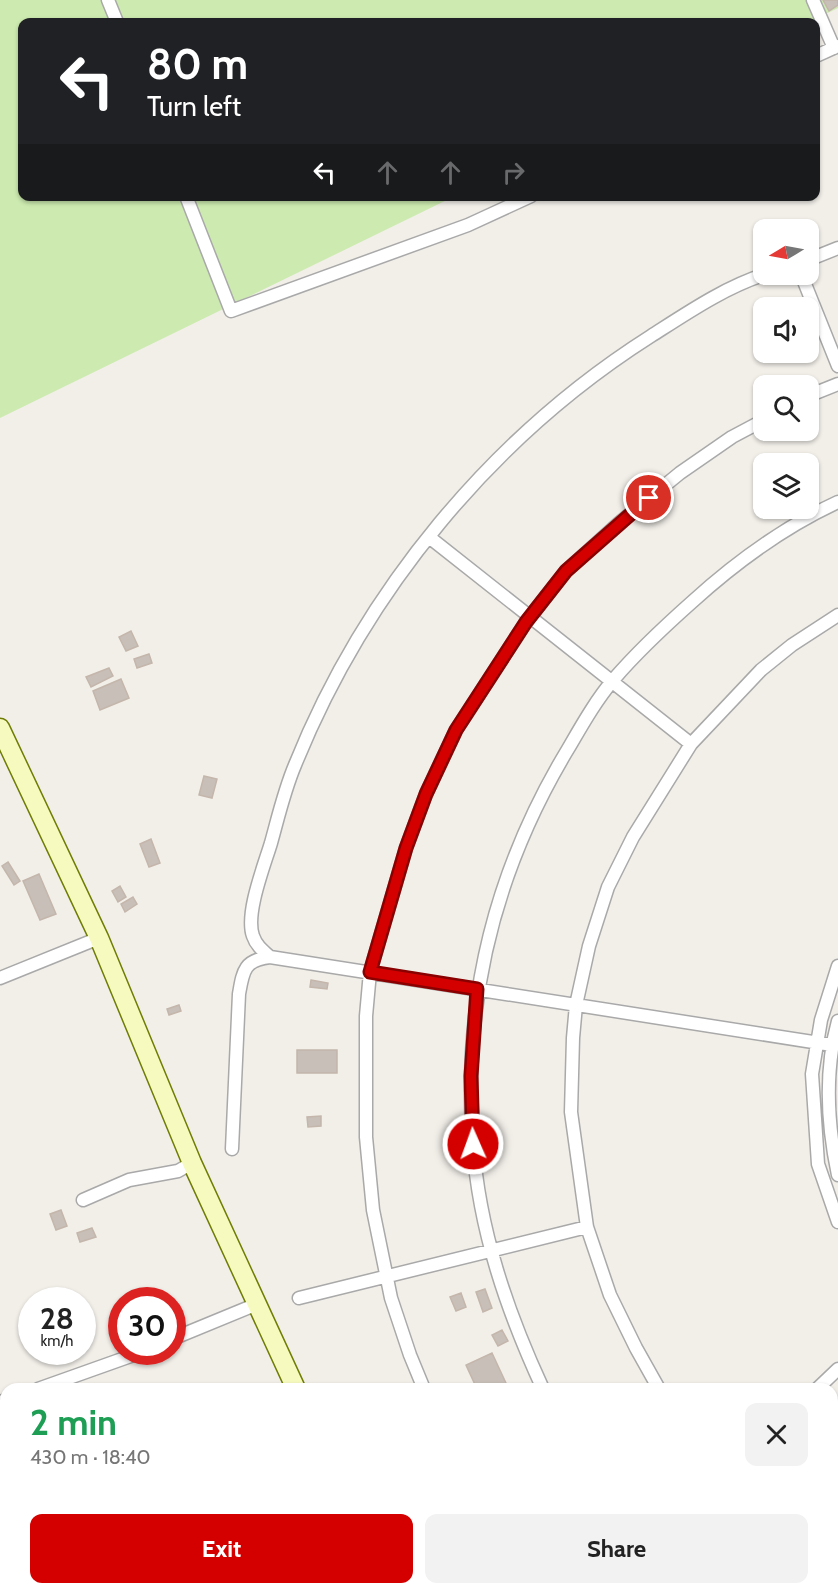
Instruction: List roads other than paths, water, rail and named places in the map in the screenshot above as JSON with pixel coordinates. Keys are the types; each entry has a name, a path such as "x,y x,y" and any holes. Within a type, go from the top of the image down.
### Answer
{"street":[{"path":"108,0 115,18"},
{"path":"813,0 836,47 820,55"},
{"path":"188,201 231,311 468,225 520,201"},
{"path":"819,256 838,248"},
{"path":"270,957 257,945 252,933 252,913 294,766 352,648 387,593 429,537 512,444 620,355 687,312 753,279"},
{"path":"805,285 838,366"},
{"path":"819,392 838,384"},
{"path":"422,1383 391,1299 373,1210 366,1116 366,1016 370,972 406,848 426,794 456,730 526,622 566,571 619,523 680,473 732,437 753,426"},
{"path":"540,1383 507,1304 491,1251 480,1199 473,1144 471,1076 477,989 490,931 502,892 530,817 552,774 608,688 662,628 719,577 768,541 838,502"},
{"path":"429,537 691,744"},
{"path":"656,1383 610,1295 587,1227 571,1112 576,1005 590,946 608,887 633,837 691,744 761,670 792,645 838,615"},
{"path":"0,728 99,938 192,1162 293,1383"},
{"path":"0,978 99,938"},
{"path":"232,1149 238,994 242,977 248,965 255,959 270,957 832,1045"},
{"path":"838,966 817,1042 812,1074 818,1164 838,1222"},
{"path":"838,1021 832,1045 827,1110 838,1175"},
{"path":"83,1200 129,1180 178,1171 192,1162"},
{"path":"300,1298 587,1227"},
{"path":"186,1333 257,1304"},
{"path":"55,1383 108,1364"},
{"path":"823,1383 838,1369"}]}
